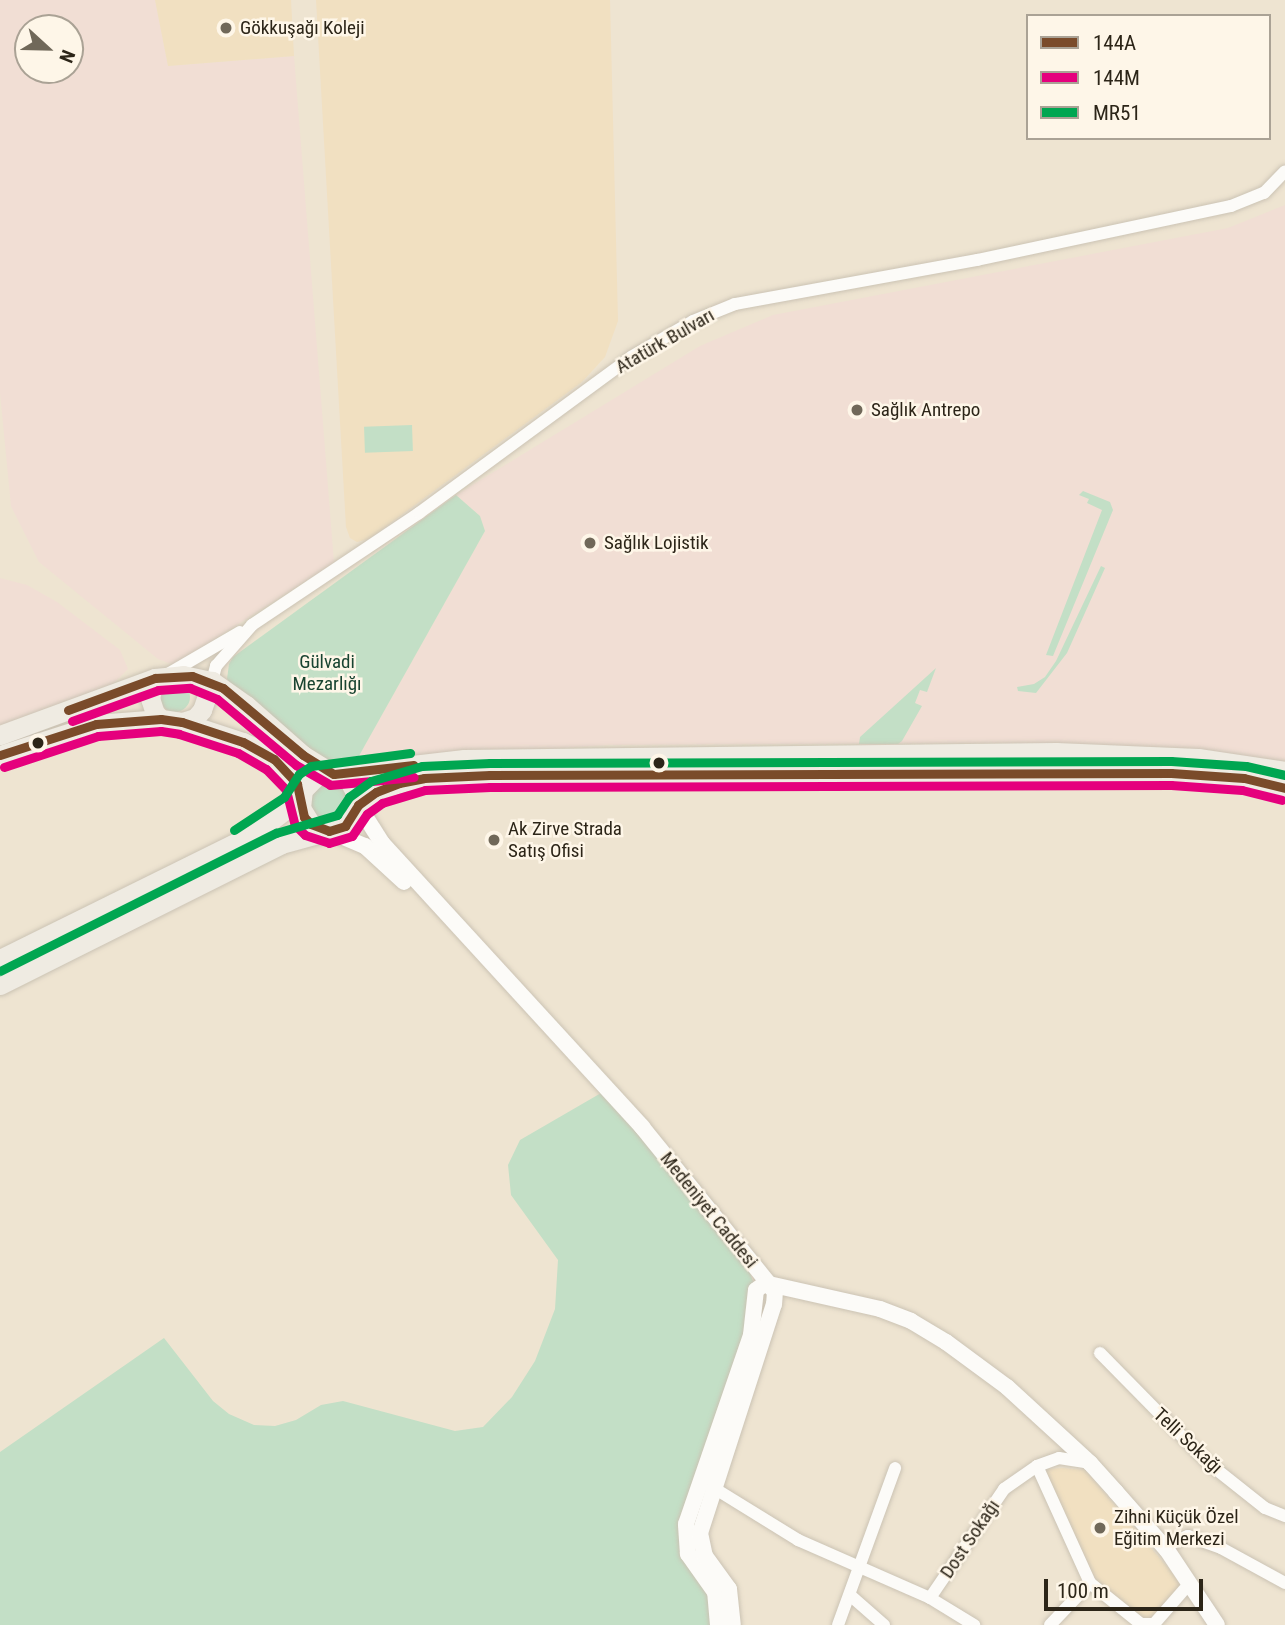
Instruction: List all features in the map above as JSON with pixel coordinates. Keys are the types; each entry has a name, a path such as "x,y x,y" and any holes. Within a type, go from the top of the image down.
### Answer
{"main road":[{"name":"Atatürk Bulvarı","path":"0,735 159,677 183,675 212,681 246,705 303,755 334,774"},
{"path":"159,677 151,703 161,719"},
{"path":"182,722 192,720 202,710 212,681"},
{"path":"0,755 96,724 161,719 182,722 243,742 264,752 289,773 301,798 301,808 311,824 328,831"},
{"path":"0,959 255,833 279,818 301,798 309,782 316,777 334,774 464,759 1056,752 1171,765 1285,788"},
{"path":"0,985 281,844 345,826 351,821 358,805 376,792 399,783 424,778 1249,763 1285,771"},
{"path":"334,774 342,776 354,788 358,805"}],"street":[{"name":"Atatürk Bulvarı","path":"159,677 253,625 366,551 631,357 710,313 735,304 977,260 1231,206 1264,193 1285,171"},
{"name":"Atatürk Bulvarı","path":"212,681 218,663 253,625"},
{"path":"358,805 377,837 481,952"},
{"path":"328,831 365,846 481,952"},
{"name":"Medeniyet Caddesi","path":"481,952 642,1127 769,1284 880,1309 911,1321 946,1342 1007,1387 1090,1463 1164,1547 1217,1625"},
{"path":"718,1625 715,1591 691,1560 686,1547 686,1524 706,1483 774,1304 775,1291 769,1284"},
{"name":"Telli Sokağı","path":"1100,1353 1207,1462 1265,1508 1285,1516"},
{"name":"Dost Sokağı","path":"930,1598 1004,1489 1037,1466 1059,1458 1090,1463"},
{"path":"1037,1466 1090,1583 1141,1624 1154,1624 1189,1584"},
{"path":"838,1625 862,1566 895,1468"},
{"path":"706,1483 798,1541 862,1566 930,1598 974,1625"},
{"path":"706,1483 700,1533 702,1546 729,1589 733,1625"},
{"path":"1164,1547 1188,1536 1222,1548 1260,1572 1285,1583"},
{"path":"1049,1625 1090,1583"},
{"path":"851,1596 884,1625"}],"shaded area":[{"path":"0,0 155,0 168,66 294,56 334,563 174,665 158,659 39,562 11,506 0,393"},
{"name":"Gökkuşağı Koleji","path":"155,0 291,0 294,56 168,66"},
{"path":"316,0 610,0 618,321 605,357 582,382 369,539 357,542 350,538 346,527"},
{"path":"1285,205 1285,763 1157,751 1001,743 607,745 355,763 485,531 480,516 456,495 700,346 773,315 1228,228"},
{"path":"0,578 27,585 57,602 120,650 128,669 113,684 0,726"},
{"name":"Zihni Küçük Özel Eğitim Merkezi","path":"1049,1469 1085,1470 1180,1582 1179,1595 1154,1624 1141,1624 1090,1583 1041,1475"}],"green space":[{"path":"412,425 413,451 365,453 364,427"},
{"path":"1083,491 1110,502 1113,510 1053,656 1046,655 1102,510 1087,503 1089,499 1079,495"},
{"name":"Gülvadi Mezarlığı","path":"456,495 480,516 485,531 355,763 336,764 324,761 233,686 227,679 229,664 233,657"},
{"path":"1101,566 1105,568 1067,653 1036,693 1018,691 1017,687 1034,684 1045,677 1056,661"},
{"path":"936,668 927,692 920,690 915,703 922,706 902,741 898,744 859,744 860,737"},
{"path":"175,682 186,686 190,697 186,708 175,712 164,708 160,697 164,686"},
{"path":"330,782 344,788 350,802 344,816 330,822 316,816 310,802 316,788"},
{"path":"608,1089 744,1256 756,1290 685,1535 707,1579 718,1625 0,1625 0,1452 164,1338 213,1401 229,1414 254,1425 275,1426 296,1420 321,1405 343,1401 455,1431 483,1427 512,1397 535,1361 555,1309 558,1260 511,1195 508,1165 520,1140"}],"transit line":[{"name":"144A","path":"68,710 155,678 192,676 223,688 303,755 334,774 413,765"},
{"name":"144M","path":"72,721 158,690 190,688 217,699 296,765 330,785 414,777"},
{"name":"144A","path":"0,755 96,724 161,719 182,722 243,742 274,759 297,784 304,817 311,824 329,831 345,826 358,805 376,792 399,783 424,778 490,775 1171,773 1244,778 1285,788"},
{"name":"144M","path":"4,767 98,736 161,731 179,734 238,753 266,769 286,790 295,825 305,835 329,843 352,836 367,814 382,803 425,790 490,787 1171,785 1242,790 1282,800"},
{"name":"MR51","path":"234,830 284,797 299,774 311,766 410,753"},
{"name":"MR51","path":"0,971 276,833 337,815 349,797 371,781 422,766 490,763 1171,761 1246,766 1285,775"}],"place":[{"name":"Gökkuşağı Koleji","path":"226,28"},
{"name":"Sağlık Antrepo","path":"857,410"},
{"name":"Sağlık Lojistik","path":"590,543"},
{"name":"Ak Zirve Strada Satış Ofisi","path":"494,840"},
{"name":"Zihni Küçük Özel Eğitim Merkezi","path":"1100,1528"}]}
